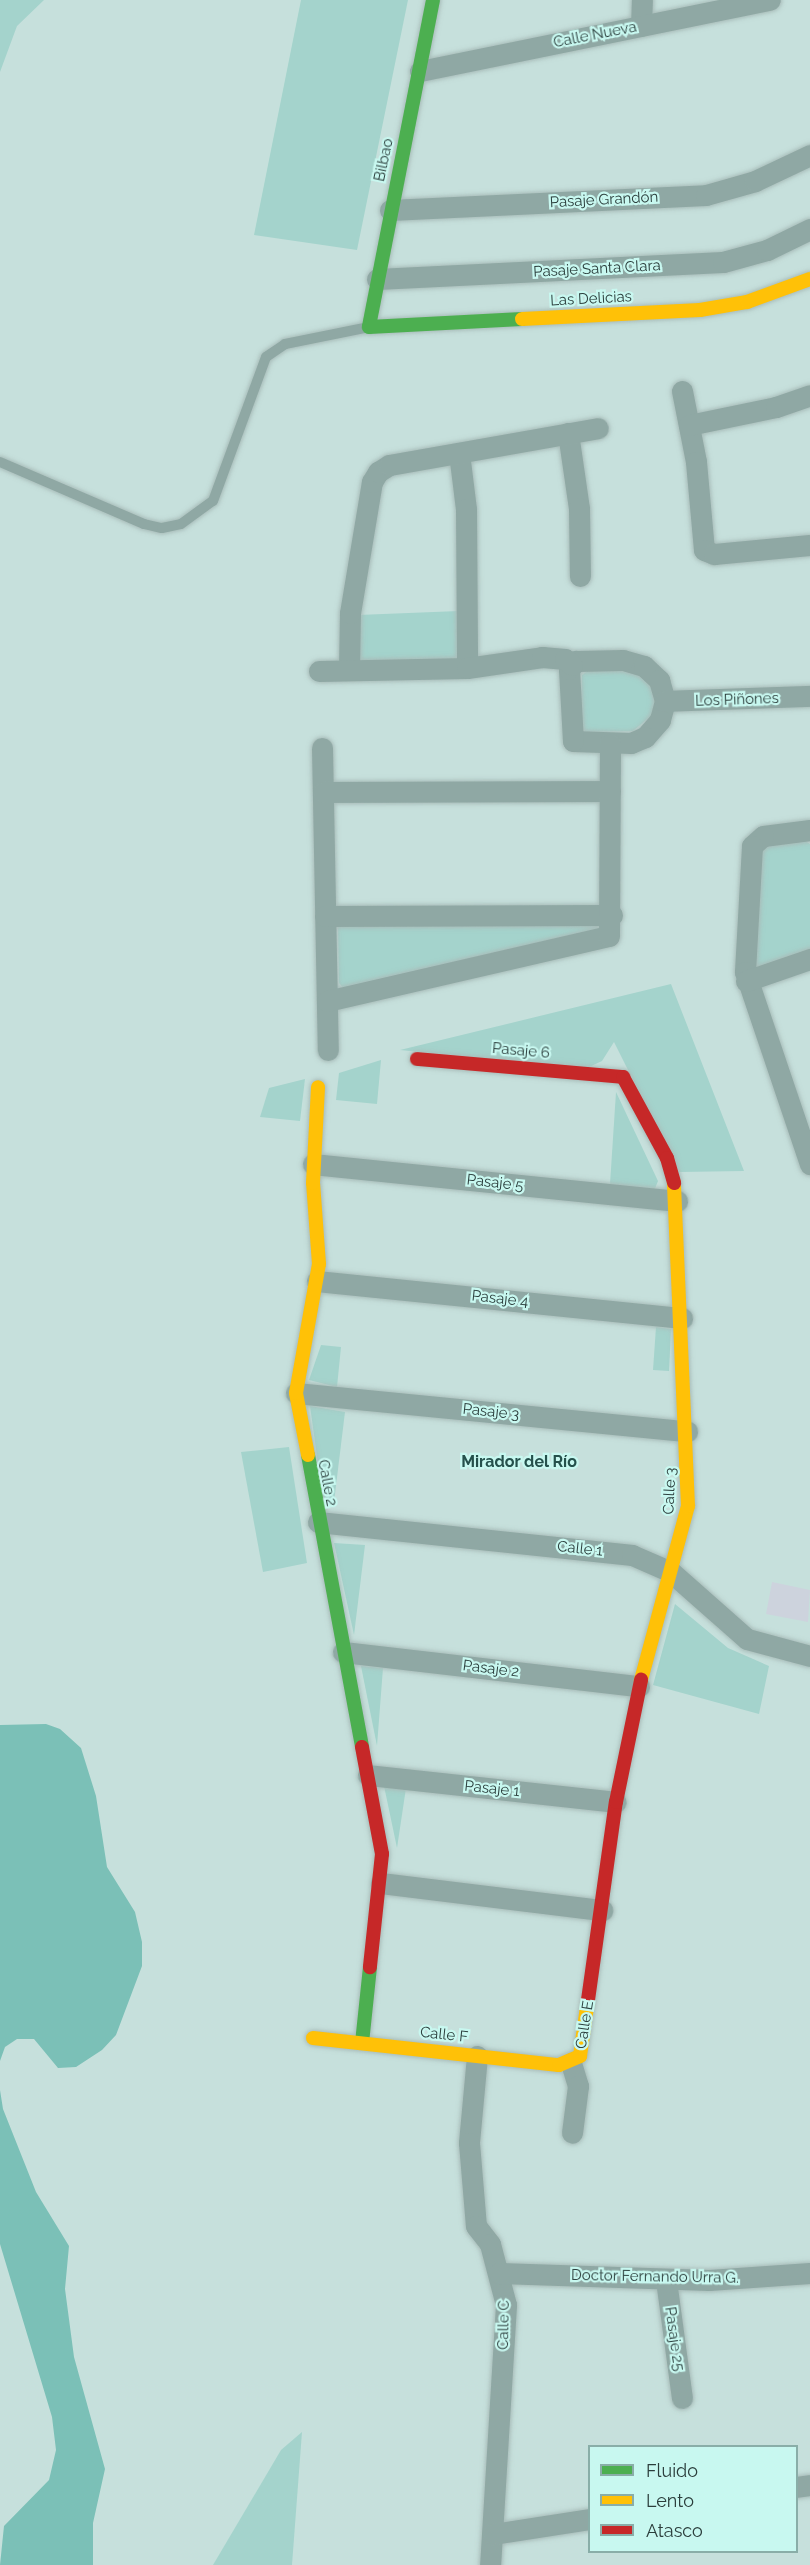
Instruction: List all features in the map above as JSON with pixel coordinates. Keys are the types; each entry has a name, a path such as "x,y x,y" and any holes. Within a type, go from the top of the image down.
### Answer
{"street":[{"name":"Bilbao","path":"369,327 432,0"},
{"path":"641,26 642,0"},
{"name":"Calle Nueva","path":"420,71 770,0"},
{"name":"Pasaje Grandón","path":"390,210 706,195 755,181 810,155"},
{"name":"Pasaje Santa Clara","path":"377,279 723,262 767,250 810,229"},
{"name":"Las Delicias","path":"369,327 700,310 747,302 810,279"},
{"path":"682,391 689,425 704,550 714,554 810,545"},
{"path":"689,425 776,407 810,395"},
{"path":"349,670 350,613 374,476 389,465 598,428"},
{"path":"568,433 579,508 580,576"},
{"path":"459,453 466,510 467,668"},
{"path":"318,671 467,668 542,657 559,657 572,665"},
{"path":"582,660 639,663 659,680 665,701 660,720 645,737 610,744 577,743 570,739 572,665 582,660"},
{"name":"Los Piñones","path":"665,701 810,696"},
{"path":"327,1001 603,939 611,932 610,744"},
{"path":"321,748 328,1050"},
{"path":"322,792 610,791"},
{"path":"810,830 763,836 752,846 746,981 810,1164"},
{"path":"325,916 612,915"},
{"path":"746,981 810,959"},
{"name":"Pasaje 6","path":"417,1059 623,1077"},
{"name":"Calle 3","path":"602,1910 616,1802 639,1686 688,1506 677,1201 667,1158 623,1077"},
{"name":"Calle 2","path":"318,1087 313,1164 317,1281 296,1393 318,1522 381,1844 381,1883"},
{"name":"Pasaje 5","path":"313,1164 677,1201"},
{"name":"Pasaje 4","path":"317,1281 682,1318"},
{"name":"Pasaje 3","path":"296,1393 687,1431"},
{"name":"Calle 1","path":"318,1522 618,1553 658,1563 747,1639 810,1656"},
{"name":"Pasaje 2","path":"344,1652 639,1686"},
{"name":"Pasaje 1","path":"368,1775 616,1802"},
{"path":"362,2043 381,1883 602,1910"},
{"name":"Calle E","path":"572,2133 578,2086 571,2063 583,2051 602,1910"},
{"name":"Calle F","path":"313,2038 477,2056 571,2063"},
{"name":"Calle C","path":"477,2056 469,2160 476,2226 490,2244 499,2272 507,2319 490,2565"},
{"name":"Doctor Fernando Urra G.","path":"499,2272 666,2280 810,2274"},
{"name":"Pasaje 25","path":"666,2280 682,2398"},
{"path":"493,2534 588,2519"}],"lane":[{"path":"0,462 144,524 162,528 181,524 213,501 266,357 285,344 369,327"}],"green space":[{"path":"0,0 44,0 17,26 0,72"},
{"path":"301,0 408,0 357,250 254,235"},
{"path":"459,611 460,657 454,660 361,662 357,656 358,615"},
{"path":"631,669 651,683 655,704 651,716 633,731 586,732 580,726 582,675 589,670"},
{"path":"804,840 810,844 810,949 751,972 759,851 768,844"},
{"path":"596,921 603,927 344,989 339,983 338,927"},
{"path":"671,984 744,1171 679,1172 614,1042 602,1061 587,1068 400,1050"},
{"path":"381,1060 377,1104 336,1100 339,1073"},
{"path":"305,1079 300,1121 260,1117 269,1088"},
{"path":"616,1092 658,1181 654,1191 610,1184"},
{"path":"656,1327 671,1329 669,1371 653,1370"},
{"path":"321,1345 341,1347 337,1387 309,1380"},
{"path":"310,1406 345,1412 334,1502 323,1500"},
{"path":"289,1447 307,1563 263,1572 241,1452"},
{"path":"334,1543 365,1545 354,1635"},
{"path":"675,1604 728,1648 769,1666 759,1714 653,1685"},
{"path":"361,1666 383,1668 377,1746"},
{"path":"384,1786 406,1788 397,1848"},
{"path":"302,2432 292,2565 213,2565 281,2450"}],"water":[{"path":"46,1724 60,1729 81,1748 96,1796 107,1867 135,1912 142,1942 142,1966 116,2035 102,2050 76,2067 58,2068 34,2039 17,2039 5,2047 0,2061 0,1725"},
{"path":"0,2090 3,2109 36,2192 69,2246 65,2289 74,2357 105,2469 93,2523 93,2565 0,2565 4,2526 49,2480 56,2450 52,2417 0,2244"}],"building":[{"path":"772,1582 810,1590 808,1622 766,1614"}],"traffic: fast":[{"path":"433,0 369,327 522,319"},
{"path":"308,1455 362,1747"},
{"path":"362,2043 370,1967"}],"traffic: slow":[{"path":"522,319 700,310 747,302 810,279"},
{"path":"308,1455 296,1393 319,1264 313,1183 318,1087"},
{"path":"641,1680 688,1506 674,1183"},
{"path":"313,2038 559,2065 580,2056 588,2000"}],"traffic: jam":[{"path":"417,1059 623,1077 667,1158 674,1183"},
{"path":"588,2000 616,1802 641,1680"},
{"path":"362,1747 382,1854 370,1967"}],"district":[{"name":"Mirador del Río","path":"519,1462"}]}
